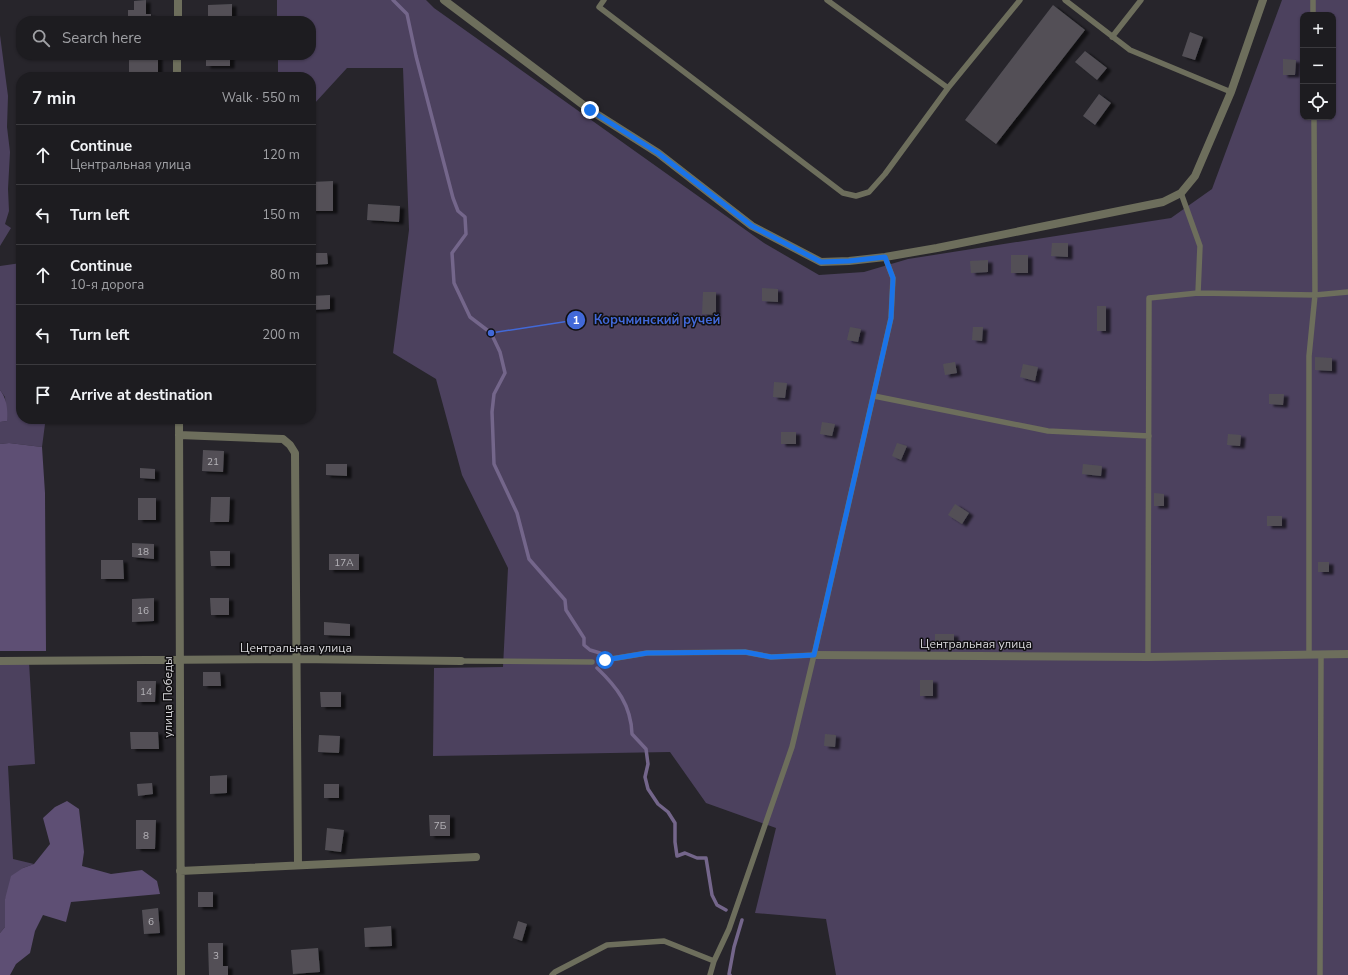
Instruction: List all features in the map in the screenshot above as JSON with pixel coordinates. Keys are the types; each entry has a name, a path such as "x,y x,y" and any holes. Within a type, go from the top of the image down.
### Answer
{"street":[{"path":"178,0 178,16"},
{"path":"444,0 590,110 658,153 752,226 821,262 885,257 937,248 1163,202 1181,193 1195,176 1231,92 1263,0"},
{"path":"177,60 177,72"},
{"name":"улица Победы","path":"179,424 181,975"},
{"path":"179,434 283,439 290,445 295,453 298,865"},
{"name":"Центральная улица","path":"814,655 1148,657 1348,654"},
{"name":"Центральная улица","path":"0,661 296,659 461,661"},
{"path":"180,871 476,857"}],"lane":[{"path":"604,0 599,7 836,188 843,193 856,196 869,192 885,174 948,88 1020,0"},
{"path":"827,0 948,88"},
{"path":"1065,0 1130,50 1231,92"},
{"path":"1112,37 1141,0"},
{"path":"1313,0 1313,12"},
{"path":"1309,654 1309,356 1315,295 1314,120"},
{"path":"1181,193 1200,246 1198,293"},
{"path":"710,975 714,961 729,929 792,747 891,318 893,278 885,257"},
{"path":"1148,657 1149,298 1198,293 1315,295 1348,292"},
{"path":"874,396 1048,431 1149,436"},
{"name":"Центральная улица","path":"605,660 647,653 745,652 771,657 814,655"},
{"path":"1320,975 1321,654"},
{"name":"Центральная улица","path":"461,661 592,662"},
{"path":"552,975 607,945 664,941 714,961"}],"shaded area":[{"path":"277,0 426,0 434,8 764,243 819,275 864,272 908,259 1171,218 1212,189 1282,0 1348,0 1348,975 836,975 826,919 755,913 776,828 706,803 670,752 433,756 434,668 503,667 508,568 462,475 436,379 393,353 409,230 403,68 347,68 316,102 316,72 278,72 278,60 316,60 316,16 277,16"},
{"path":"0,35 8,96 7,127 10,152 8,189 9,211 5,224 11,228 0,246"},
{"path":"16,264 16,424 45,424 42,447 9,443 0,444 0,422 7,421 5,397 0,390 0,266"},
{"path":"0,390 6,401 7,421 0,422"},
{"path":"9,443 42,447 45,493 46,651 0,651 0,444"},
{"path":"29,662 35,764 8,766 13,859 34,864 23,868 5,899 5,927 0,933 0,663"},
{"path":"67,801 79,809 84,852 82,866 111,874 142,870 157,881 160,894 71,902 66,922 43,915 35,931 30,953 16,964 10,975 0,975 0,933 5,927 5,899 11,876 23,868 34,864 50,844 43,818 55,807"}],"building":[{"path":"146,0 146,14 151,14 151,16 128,16 128,10 134,10 134,1"},
{"path":"232,4 232,16 208,16 208,5"},
{"path":"1053,5 1085,30 996,144 965,120"},
{"path":"1190,32 1203,37 1195,60 1182,56"},
{"path":"1085,51 1107,68 1097,80 1075,62"},
{"path":"1283,59 1296,60 1295,75 1283,75"},
{"path":"129,60 158,60 158,72 129,72"},
{"path":"206,60 230,60 230,66 206,66"},
{"path":"1099,94 1111,103 1095,125 1083,116"},
{"path":"333,181 333,211 316,211 316,182"},
{"path":"368,204 400,206 399,222 367,220"},
{"path":"1052,243 1068,243 1068,257 1051,256"},
{"path":"316,253 327,253 328,264 316,265"},
{"path":"1011,255 1028,255 1028,273 1011,273"},
{"path":"988,260 988,272 971,273 970,261"},
{"path":"762,288 778,289 778,302 762,301"},
{"path":"703,292 716,292 716,315 702,314"},
{"path":"330,295 330,309 316,310 316,296"},
{"path":"1097,306 1106,306 1106,331 1097,331"},
{"path":"850,327 861,329 858,342 847,340"},
{"path":"973,327 983,327 982,341 972,340"},
{"path":"1315,357 1332,358 1332,371 1315,370"},
{"path":"955,362 957,373 945,375 943,364"},
{"path":"1023,364 1038,367 1035,381 1020,377"},
{"path":"774,382 787,383 785,398 773,397"},
{"path":"1269,394 1284,394 1283,405 1269,404"},
{"path":"822,422 835,424 832,436 820,434"},
{"path":"781,432 796,432 796,444 781,444"},
{"path":"1228,434 1241,435 1240,446 1227,445"},
{"path":"897,443 907,446 901,460 892,456"},
{"path":"203,450 224,451 223,472 202,471"},
{"path":"326,464 347,464 347,476 326,475"},
{"path":"1083,464 1102,466 1101,476 1082,474"},
{"path":"140,468 155,469 155,479 140,478"},
{"path":"1154,493 1164,494 1164,506 1154,506"},
{"path":"211,497 230,497 229,522 210,522"},
{"path":"138,498 156,498 156,520 138,520"},
{"path":"955,504 969,513 962,524 948,515"},
{"path":"1267,516 1282,516 1282,526 1267,526"},
{"path":"132,543 154,544 154,559 132,557"},
{"path":"210,551 230,551 230,566 211,566"},
{"path":"329,554 359,554 359,570 329,570"},
{"path":"101,560 123,560 124,579 101,579"},
{"path":"1318,562 1329,562 1329,572 1318,572"},
{"path":"154,598 154,621 132,622 132,599"},
{"path":"210,598 229,598 229,615 211,615"},
{"path":"324,622 350,624 350,636 324,635"},
{"path":"935,634 954,634 954,642 935,642"},
{"path":"203,672 220,672 221,686 203,686"},
{"path":"920,680 933,680 933,696 920,696"},
{"path":"137,681 156,681 155,702 137,702"},
{"path":"320,692 341,692 341,707 321,707"},
{"path":"130,732 158,732 159,749 131,749"},
{"path":"825,734 836,735 835,747 824,746"},
{"path":"319,735 340,736 339,753 318,752"},
{"path":"227,775 227,793 210,794 210,776"},
{"path":"152,783 153,794 138,796 137,784"},
{"path":"324,784 339,784 339,798 324,798"},
{"path":"429,815 450,815 450,836 430,836"},
{"path":"136,820 156,820 155,849 136,849"},
{"path":"327,828 344,830 341,852 325,850"},
{"path":"198,892 213,892 213,907 198,907"},
{"path":"158,908 160,933 144,934 142,910"},
{"path":"518,921 527,924 522,941 513,938"},
{"path":"391,926 392,946 365,947 364,928"},
{"path":"208,943 223,943 223,966 228,966 228,975 209,975"},
{"path":"318,948 320,972 293,974 291,950"}],"waterway":[{"path":"393,0 407,14 416,56 453,198 458,211 465,217 466,234 452,253 454,283 470,317 491,333 500,352 505,373 494,394 492,412 494,464 517,513 529,559 565,600 566,610 584,638 584,645 590,650 600,653 599,656"},
{"path":"597,668 611,682 622,697 629,714 632,734 646,749 648,764 645,777 648,789 658,804 668,812 675,823 677,856 685,853 697,858 706,858 712,895 717,905 726,910"},
{"path":"730,975 734,947 742,920"}],"place":[{"name":"Корчминский ручей","path":"491,333"}],"route":[{"path":"590,110 658,153 752,226 821,262 885,257 893,278 891,318 814,655 771,657 745,652 647,653 605,660"}]}
